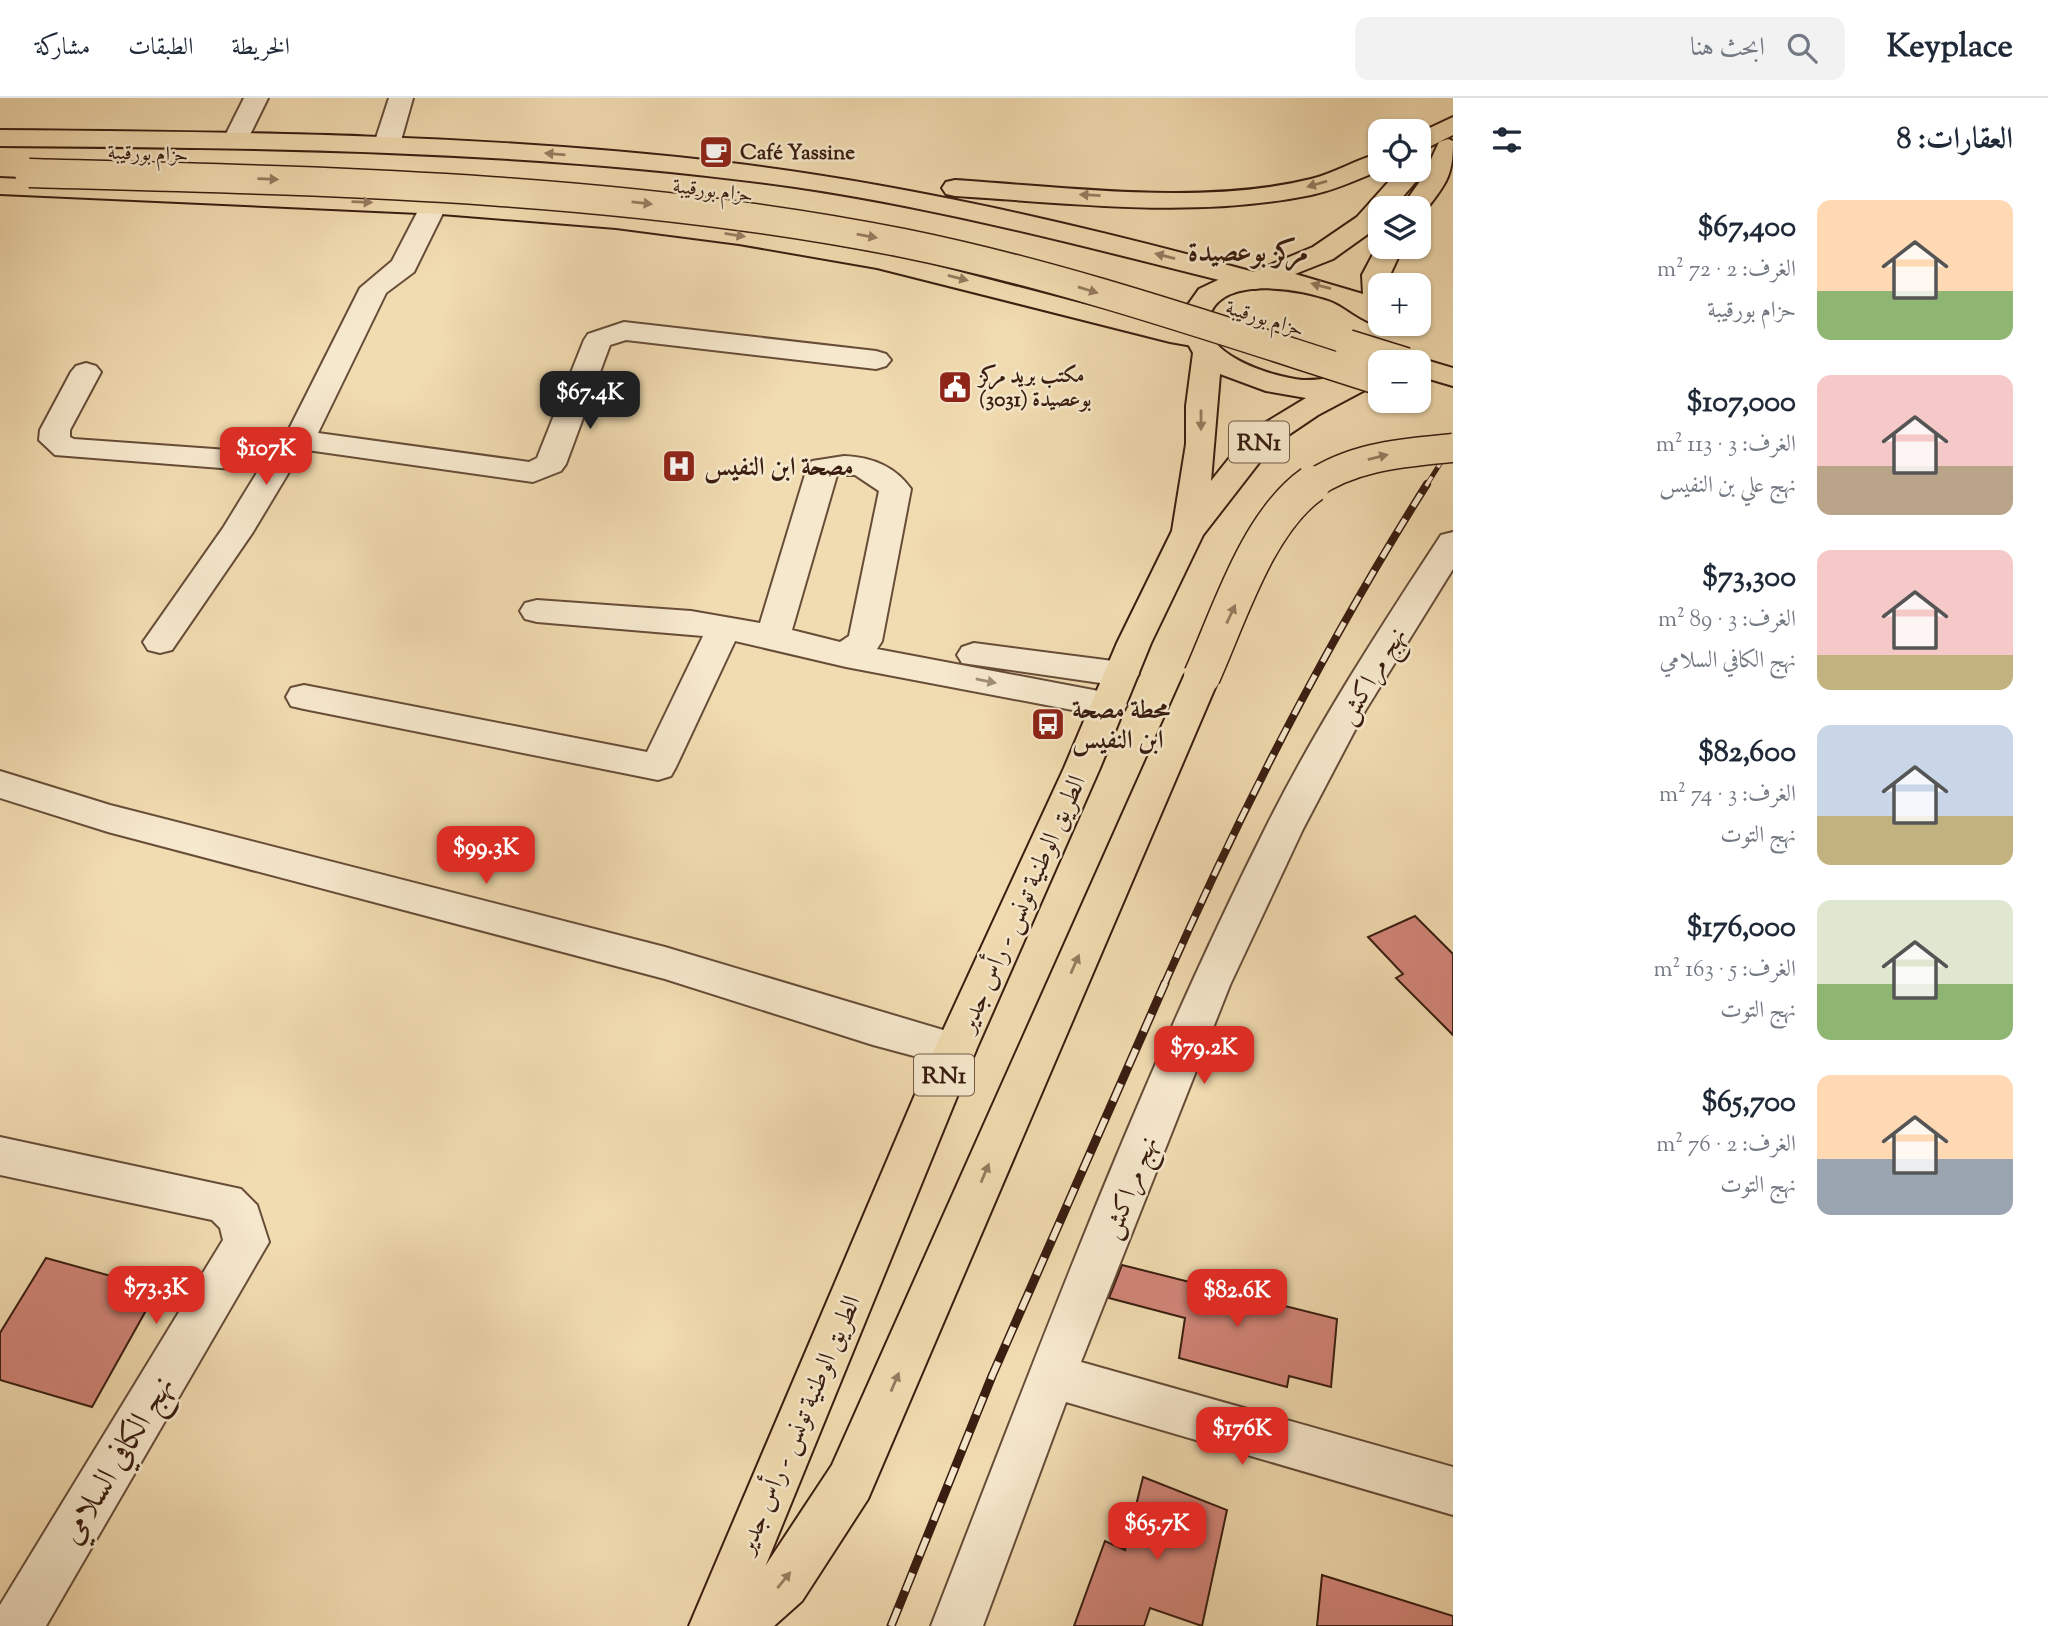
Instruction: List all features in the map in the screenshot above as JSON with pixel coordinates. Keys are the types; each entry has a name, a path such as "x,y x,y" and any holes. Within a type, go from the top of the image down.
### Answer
{"main road":[{"path":"0,138 387,144 502,150 884,184 1189,198 1314,187 1368,166"},
{"path":"1431,142 1451,138"},
{"path":"1431,156 1451,138"},
{"path":"1423,196 1436,178 1451,138"},
{"name":"حزام بورقيبة","path":"0,145 511,170 706,189 820,205 1008,243 1368,350"},
{"path":"733,171 942,204 1172,258 1255,281"},
{"name":"حزام بورقيبة","path":"0,172 421,185 688,208 862,235 998,265 1133,303 1368,376"},
{"name":"RN1","path":"1368,379 1326,389 1292,388 1258,380 1229,368 1203,345 1194,325 1196,312 1204,301 1234,285 1255,281 1323,253 1366,223 1402,182"},
{"path":"0,186 526,210 654,223 828,251 977,283 1203,345"},
{"name":"RN1","path":"1255,281 1310,283 1336,290 1368,309"},
{"name":"الطريق الوطنية تونس - رأس جدير","path":"1188,531 1201,444 1203,345"},
{"path":"1431,370 1453,377"},
{"name":"الطريق الوطنية تونس - رأس جدير","path":"715,1626 955,1050 1188,531 1261,439 1307,409 1368,380"},
{"path":"1431,397 1453,403"},
{"path":"735,1626 784,1583 850,1482 1202,676 1269,533 1287,506 1327,474 1358,462 1394,453 1453,449"}],"street":[{"path":"236,140 256,98"},
{"path":"387,144 401,98"},
{"path":"160,642 237,532 289,451 374,288 404,266 434,205"},
{"path":"86,372 55,430 54,440 66,448 289,451 533,472 550,464 598,340 624,331 876,360"},
{"path":"773,637 823,468 840,464 861,466 881,473 895,489 856,648"},
{"name":"نهج مراكش","path":"957,1626 1052,1376 1210,985 1284,830 1348,710 1452,544"},
{"path":"537,611 691,622 1115,689"},
{"path":"304,697 658,767 724,628"},
{"path":"0,784 108,818 664,963 873,1028 955,1050"},
{"name":"نهج الكافي السلامي","path":"0,1156 225,1203 241,1219 246,1242 17,1626"},
{"path":"1052,1376 1453,1491"}],"building":[{"path":"1415,916 1453,954 1453,1035 1396,978 1403,974 1368,937"},
{"path":"46,1258 158,1289 92,1407 0,1380 0,1333"},
{"path":"1122,1265 1337,1319 1331,1387 1289,1376 1287,1387 1179,1358 1185,1318 1109,1298"},
{"path":"1143,1477 1227,1510 1202,1626 1150,1608 1144,1626 1074,1626 1105,1541 1125,1550"},
{"path":"1322,1575 1453,1616 1453,1626 1317,1626"}],"railway":[{"path":"1426,486 1453,443"},
{"path":"1164,985 1223,856 1319,667 1427,484"},
{"path":"891,1626 992,1376 1165,983"}],"place":[{"name":"Café Yassine","path":"716,152"},
{"name":"مكتب بريد مركز بوعصيدة (3031)","path":"955,387"},
{"name":"مصحة ابن النفيس","path":"679,466"},
{"name":"محطة مصحة ابن النفيس","path":"1048,724"}],"district":[{"name":"مركز بوعصيدة","path":"1248,251"}]}
